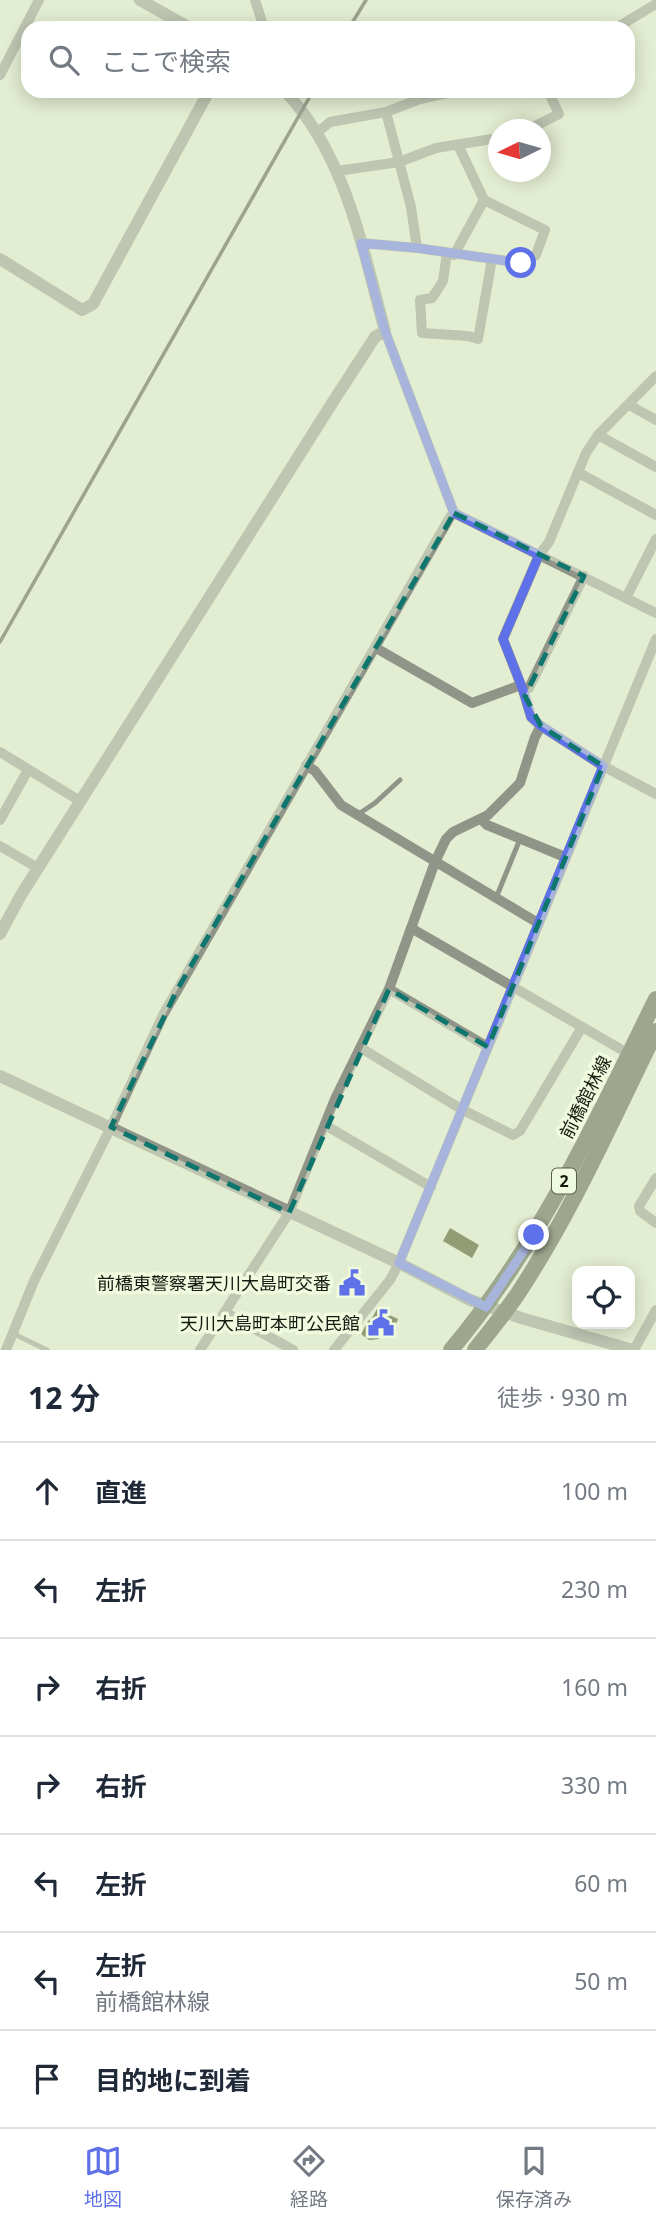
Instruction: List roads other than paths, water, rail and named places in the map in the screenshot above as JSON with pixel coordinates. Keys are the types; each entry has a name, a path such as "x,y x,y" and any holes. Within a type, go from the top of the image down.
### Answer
{"main road":[{"name":"前橋館林線","path":"452,1350 486,1307 534,1235 656,999"},
{"name":"前橋館林線","path":"474,1350 504,1313 550,1243 656,1031"}],"street":[{"path":"28,21 39,0"},
{"path":"140,0 178,21"},
{"path":"255,0 262,21"},
{"path":"627,21 656,5"},
{"path":"0,75 21,35"},
{"path":"0,259 82,310 93,304 205,98"},
{"path":"292,98 318,132 337,171 361,243 385,331 454,513 656,613"},
{"path":"318,132 330,122 386,112 425,98"},
{"path":"549,119 559,114 551,98"},
{"path":"386,112 411,207 417,248"},
{"path":"337,171 399,162 436,148 488,140"},
{"path":"361,243 521,263 536,255 545,230 484,200 458,145"},
{"path":"484,200 451,254 443,281 432,298 420,300 422,333 478,339 492,259"},
{"path":"0,934 38,868 336,397 375,338 385,331"},
{"path":"656,376 598,435 586,453 550,542 539,555 503,639 531,717 603,766 656,794"},
{"path":"629,404 656,420"},
{"path":"598,435 656,467"},
{"path":"579,473 656,515"},
{"path":"6,1350 34,1281 163,1015 454,513"},
{"path":"626,598 656,539"},
{"path":"376,648 472,703 529,688 584,576"},
{"path":"334,1350 390,1280 399,1263 656,639"},
{"path":"200,1350 289,1213 335,1098 389,989 435,862 450,834 481,819 520,783 541,726"},
{"path":"0,752 80,801"},
{"path":"306,765 315,771 338,804 538,923"},
{"path":"0,820 29,770"},
{"path":"481,819 487,825 565,857"},
{"path":"0,846 38,868"},
{"path":"411,928 629,1054"},
{"path":"389,989 488,1047"},
{"path":"361,1048 461,1109 506,1133 517,1134 582,1027"},
{"path":"0,1076 399,1263 486,1307 634,1350 656,1310"},
{"path":"325,1125 431,1187"},
{"path":"656,1178 639,1206 640,1211 656,1223"},
{"path":"226,1312 293,1350"}],"lane":[{"path":"357,815 376,803 400,780"},
{"path":"496,898 520,839"},
{"path":"13,1334 47,1350"}],"railway":[{"path":"353,21 366,0"},
{"path":"0,642 309,98"}],"place":[{"name":"前橋東警察署天川大島町交番","path":"352,1283"},
{"name":"天川大島町本町公民館","path":"381,1323"}]}
